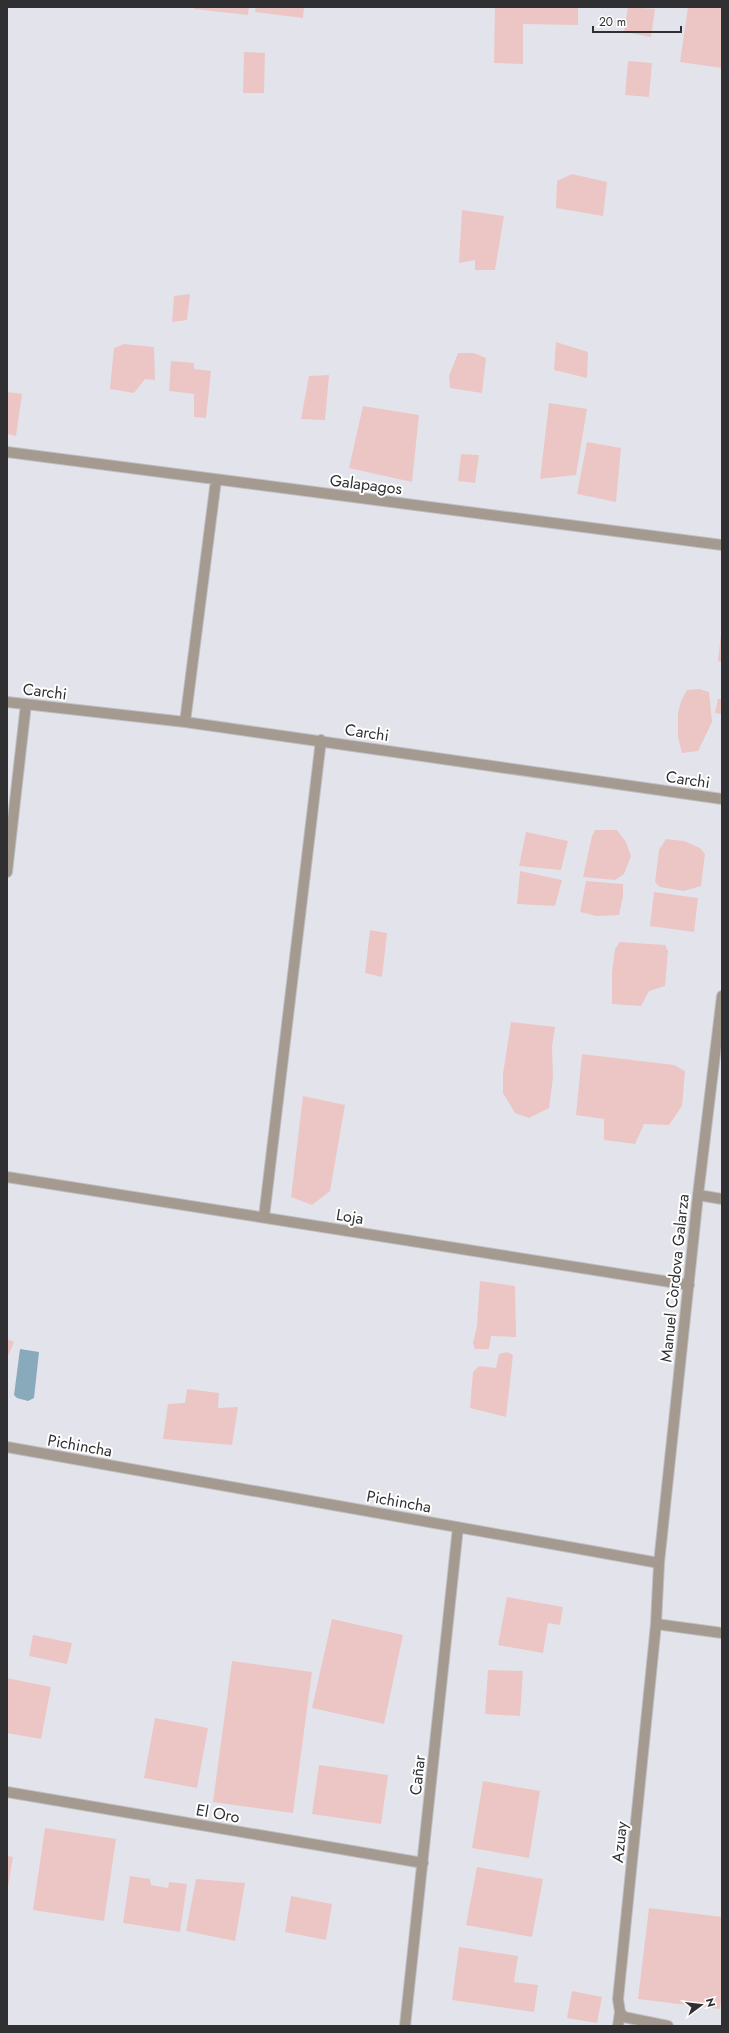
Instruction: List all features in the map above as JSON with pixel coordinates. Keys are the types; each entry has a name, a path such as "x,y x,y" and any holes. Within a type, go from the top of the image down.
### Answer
{"street":[{"name":"Galapagos","path":"7,452 722,545"},
{"path":"186,722 216,480"},
{"name":"Carchi","path":"7,702 186,722 321,740 722,799"},
{"path":"7,872 26,704"},
{"path":"264,1217 321,740"},
{"name":"Manuel Còrdova Galarza","path":"659,1563 698,1195 722,996"},
{"name":"Loja","path":"7,1177 688,1285"},
{"path":"698,1195 722,1199"},
{"name":"Pichincha","path":"7,1447 659,1563"},
{"name":"Cañar","path":"405,2026 458,1527"},
{"path":"659,1563 656,1624 722,1633"},
{"name":"Azuay","path":"618,2026 620,2012 618,1993 656,1624"},
{"name":"El Oro","path":"7,1792 423,1863"},
{"path":"620,2012 624,2017 632,2020 668,2026"}],"water":[{"path":"20,1349 39,1352 34,1398 28,1401 17,1398 14,1395"}],"building":[{"path":"194,7 249,7 248,15 194,9"},
{"path":"256,7 304,7 303,18 255,12"},
{"path":"495,7 578,7 578,25 523,24 523,64 494,63"},
{"path":"628,7 655,9 651,37 624,32"},
{"path":"688,7 722,7 722,68 680,62"},
{"path":"244,52 265,53 264,93 243,93"},
{"path":"628,61 652,63 649,97 625,95"},
{"path":"572,174 607,182 603,216 556,208 557,181"},
{"path":"462,210 504,216 495,270 475,270 475,260 459,263"},
{"path":"190,294 187,320 172,322 174,296"},
{"path":"556,342 588,352 587,378 554,370"},
{"path":"124,344 154,347 155,380 145,379 134,393 110,389 114,348"},
{"path":"458,353 474,353 486,358 482,393 450,388 449,376"},
{"path":"171,361 194,363 194,369 211,371 206,418 194,417 194,394 169,391"},
{"path":"329,375 325,420 301,419 309,376"},
{"path":"7,392 22,394 16,436 7,434"},
{"path":"549,403 587,409 576,475 540,479"},
{"path":"363,406 419,415 412,482 349,468"},
{"path":"587,442 621,448 616,502 577,494"},
{"path":"461,454 479,455 475,483 458,481"},
{"path":"722,634 722,662 718,661"},
{"path":"699,689 709,692 712,722 698,751 682,753 678,737 678,713 681,701 687,690"},
{"path":"718,699 722,699 722,714 715,713"},
{"path":"595,830 617,830 626,842 631,856 624,874 615,880 583,877 592,836"},
{"path":"526,832 568,841 561,870 519,866"},
{"path":"666,839 684,841 700,848 705,854 701,886 684,891 660,887 655,882 659,850"},
{"path":"520,871 562,880 555,906 517,904"},
{"path":"586,881 623,884 623,896 619,915 597,916 580,912"},
{"path":"654,892 698,898 694,932 650,926"},
{"path":"370,930 387,933 382,977 365,973"},
{"path":"620,942 665,945 668,951 665,986 649,991 641,1006 612,1004 612,972 615,949"},
{"path":"511,1022 555,1027 552,1047 553,1077 549,1108 529,1118 515,1113 503,1093 503,1074"},
{"path":"582,1054 674,1065 685,1071 682,1106 669,1125 644,1124 635,1144 604,1140 604,1119 576,1115"},
{"path":"303,1096 345,1105 330,1191 312,1205 291,1197"},
{"path":"480,1281 515,1286 516,1337 491,1336 489,1349 475,1349 473,1343 477,1326"},
{"path":"7,1339 14,1342 7,1358"},
{"path":"507,1352 513,1355 506,1417 470,1408 473,1372 479,1366 496,1368 499,1354"},
{"path":"187,1389 219,1393 218,1408 238,1407 232,1445 163,1439 168,1404 185,1403"},
{"path":"507,1597 563,1607 560,1625 548,1623 543,1653 498,1645"},
{"path":"332,1619 403,1635 384,1724 312,1708"},
{"path":"33,1635 72,1643 67,1664 29,1656"},
{"path":"232,1661 312,1672 293,1813 213,1802"},
{"path":"488,1670 523,1671 520,1716 485,1714"},
{"path":"7,1678 51,1687 41,1739 7,1733"},
{"path":"155,1718 208,1728 197,1788 144,1778"},
{"path":"319,1765 388,1775 381,1824 312,1814"},
{"path":"483,1781 540,1791 529,1858 472,1848"},
{"path":"45,1828 116,1839 104,1921 33,1910"},
{"path":"7,1856 13,1857 8,1887 7,1887"},
{"path":"477,1867 543,1879 532,1937 466,1925"},
{"path":"130,1876 150,1879 151,1885 168,1888 169,1882 187,1884 180,1932 123,1923"},
{"path":"196,1879 245,1883 235,1941 186,1931"},
{"path":"291,1896 332,1904 326,1940 285,1932"},
{"path":"649,1908 722,1917 722,1990 720,2009 638,1999"},
{"path":"459,1947 518,1956 514,1982 538,1985 534,2012 452,2000"},
{"path":"572,1991 602,1997 597,2023 567,2018"}]}
